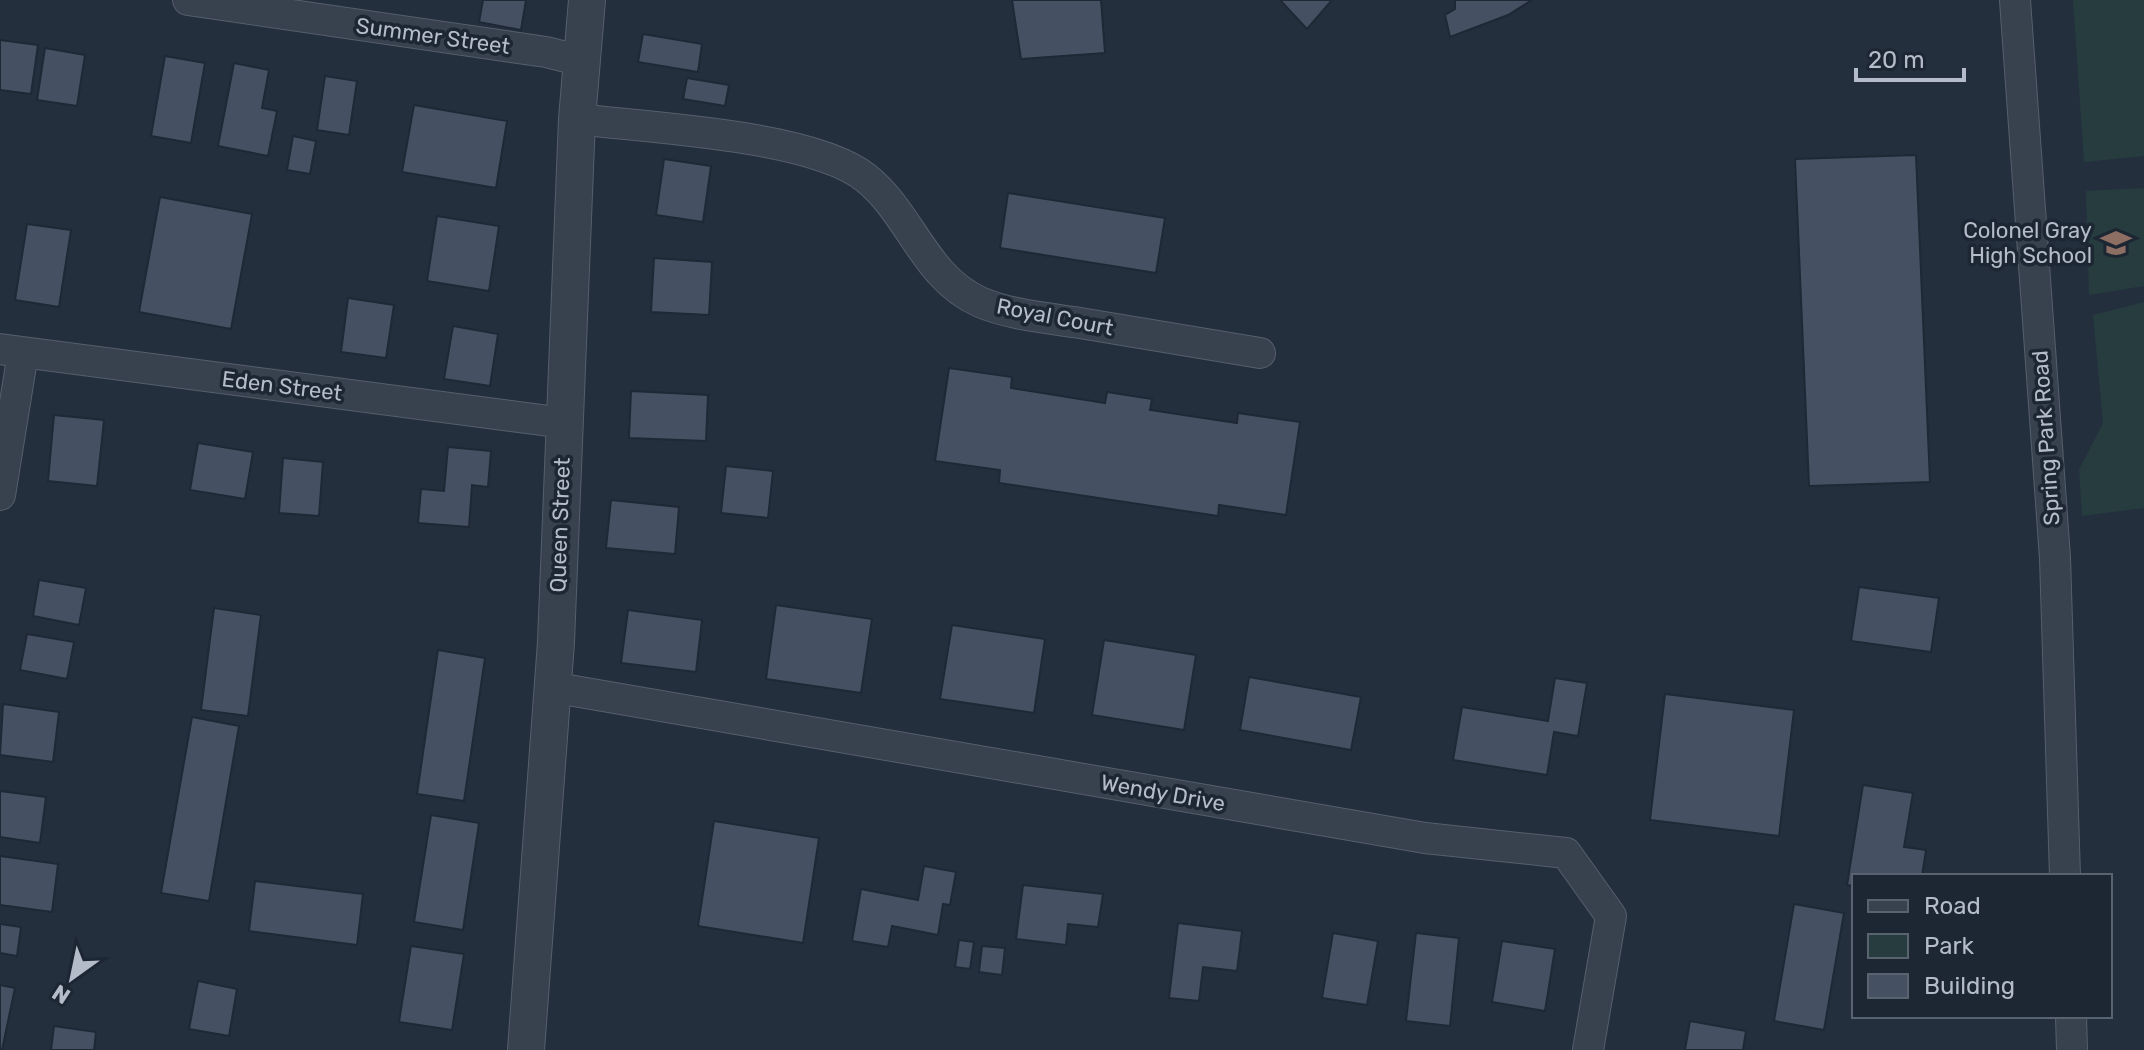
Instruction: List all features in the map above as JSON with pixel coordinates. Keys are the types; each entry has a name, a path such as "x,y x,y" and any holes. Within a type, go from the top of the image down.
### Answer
{"street":[{"name":"Summer Street","path":"188,0 546,52 582,61"},
{"name":"Queen Street","path":"526,1050 551,687 577,119 587,0"},
{"name":"Spring Park Road","path":"2015,0 2055,558 2065,874"},
{"name":"Royal Court","path":"577,119 780,144 837,160 865,177 889,199 940,274 959,291 982,303 1061,320 1260,353"},
{"name":"Eden Street","path":"11,351 565,423"},
{"path":"0,495 11,351"},
{"name":"Wendy Drive","path":"551,687 1412,836 1566,853 1611,916 1588,1050"},
{"path":"2071,1018 2072,1050"}],"green space":[{"path":"2073,0 2144,0 2144,156 2084,162"},
{"path":"2144,188 2144,286 2089,295 2086,191"},
{"path":"2144,302 2144,508 2082,516 2079,470 2103,423 2093,315"}],"building":[{"path":"483,0 526,0 521,30 479,22"},
{"path":"1012,0 1101,0 1105,53 1021,59"},
{"path":"1280,0 1332,0 1307,29"},
{"path":"1455,0 1532,0 1508,15 1450,37 1445,15 1455,9"},
{"path":"643,34 702,44 698,72 638,62"},
{"path":"0,40 38,45 31,94 0,90"},
{"path":"45,48 85,55 77,106 37,100"},
{"path":"165,56 205,63 191,143 151,136"},
{"path":"234,63 269,70 262,108 277,111 268,156 218,146"},
{"path":"325,76 357,81 349,135 317,130"},
{"path":"687,78 729,85 725,106 683,99"},
{"path":"414,105 507,121 496,188 402,172"},
{"path":"293,136 316,141 310,174 287,170"},
{"path":"1916,155 1930,482 1809,486 1795,159"},
{"path":"664,159 711,166 703,222 656,215"},
{"path":"1008,193 1165,218 1156,273 1000,248"},
{"path":"160,197 252,214 231,329 139,312"},
{"path":"437,216 499,226 489,291 427,281"},
{"path":"27,224 71,230 59,307 15,300"},
{"path":"654,258 712,262 709,315 651,312"},
{"path":"348,298 394,305 386,358 341,352"},
{"path":"453,326 498,334 490,386 444,379"},
{"path":"949,368 1012,377 1011,388 1105,403 1107,392 1152,399 1150,410 1237,423 1238,413 1300,422 1286,515 1219,505 1218,516 999,483 1000,470 935,461"},
{"path":"631,391 708,395 706,441 629,438"},
{"path":"54,415 104,420 97,486 48,481"},
{"path":"198,443 253,452 245,499 190,490"},
{"path":"448,447 491,451 488,487 472,485 469,527 418,523 421,489 444,491"},
{"path":"283,458 323,462 319,516 279,513"},
{"path":"726,466 773,471 768,518 721,513"},
{"path":"611,500 679,507 675,554 606,548"},
{"path":"39,580 86,588 79,625 33,616"},
{"path":"1859,587 1939,598 1931,652 1851,641"},
{"path":"776,605 872,619 861,693 766,679"},
{"path":"214,608 261,615 248,716 201,710"},
{"path":"628,610 702,620 696,672 621,663"},
{"path":"952,625 1045,639 1034,713 940,699"},
{"path":"27,634 74,642 67,679 20,670"},
{"path":"1104,640 1196,655 1184,730 1092,715"},
{"path":"438,650 485,658 464,801 417,794"},
{"path":"1249,677 1361,697 1351,750 1240,730"},
{"path":"1555,678 1587,683 1578,736 1554,732 1547,775 1453,760 1462,707 1548,721"},
{"path":"1665,694 1794,710 1779,836 1650,820"},
{"path":"3,704 59,712 53,762 0,755"},
{"path":"192,717 239,726 209,901 161,893"},
{"path":"1863,785 1913,793 1904,847 1926,850 1922,874 1852,874 1852,886 1847,885"},
{"path":"0,791 46,797 40,843 0,837"},
{"path":"431,815 479,823 463,930 414,922"},
{"path":"714,821 819,838 803,943 698,926"},
{"path":"0,856 58,864 52,912 0,905"},
{"path":"924,866 956,872 950,905 943,904 938,935 892,926 888,947 852,941 861,889 918,900"},
{"path":"255,881 363,894 357,945 249,931"},
{"path":"1023,885 1103,894 1098,927 1068,924 1066,945 1016,939"},
{"path":"1794,904 1844,913 1824,1030 1774,1021"},
{"path":"1178,923 1242,931 1237,971 1203,967 1199,1001 1169,998"},
{"path":"0,924 21,927 17,956 0,953"},
{"path":"1333,933 1378,941 1367,1005 1322,998"},
{"path":"1416,933 1459,938 1450,1026 1406,1021"},
{"path":"959,940 974,942 970,969 955,967"},
{"path":"1502,941 1555,949 1545,1011 1492,1002"},
{"path":"411,946 464,954 452,1030 399,1022"},
{"path":"982,946 1005,948 1002,975 979,972"},
{"path":"198,981 237,989 229,1036 189,1029"},
{"path":"0,985 15,988 2,1050 0,1050"},
{"path":"1690,1021 1746,1031 1743,1050 1685,1050"},
{"path":"54,1026 96,1032 94,1050 51,1050"}],"place":[{"name":"Colonel Gray High School","path":"2116,243"}]}
